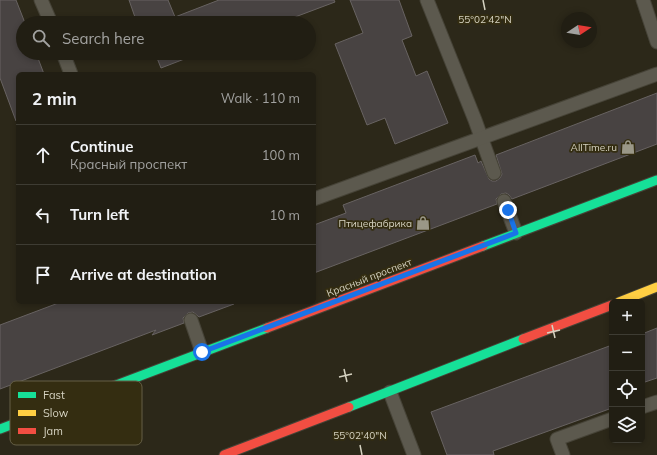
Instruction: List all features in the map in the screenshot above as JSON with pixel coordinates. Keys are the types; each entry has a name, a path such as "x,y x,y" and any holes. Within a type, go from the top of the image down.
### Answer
{"main road":[{"name":"Красный проспект","path":"126,381 657,180"},
{"path":"627,299 657,287"},
{"path":"224,455 609,306"},
{"name":"Красный проспект","path":"0,429 10,425"}],"lane":[{"path":"41,0 48,16"},
{"path":"427,0 475,120 494,174"},
{"path":"643,0 657,42"},
{"path":"65,60 70,72"},
{"path":"316,198 657,74"},
{"path":"504,201 516,233"},
{"path":"191,320 202,352"},
{"path":"390,392 414,455"},
{"path":"645,406 657,402"},
{"path":"563,455 557,439 609,420"}],"building":[{"path":"0,0 16,0 22,16 16,16 16,60 39,60 43,72 16,72 16,121 0,78"},
{"path":"129,0 168,0 175,16 135,16"},
{"path":"219,0 334,0 335,2 298,16 178,16"},
{"path":"350,0 399,0 412,36 402,40 416,76 427,71 448,123 395,144 385,118 367,125 335,44 363,33"},
{"path":"158,60 182,60 161,68"},
{"path":"657,93 657,144 512,199 506,193 501,194 496,199 497,204 316,272 316,224 346,213 343,205 475,155 478,163 481,161 489,179 496,181 502,174 496,155"},
{"path":"56,304 234,304 199,317 193,312 188,313 183,318 184,323 152,335 156,330 21,381 10,381 10,385 0,389 0,325"},
{"path":"657,328 657,378 645,382 645,335 645,333"},
{"path":"609,346 609,409 493,451 494,455 447,455 431,412"}],"traffic: fast":[{"path":"483,246 657,180"},
{"path":"127,381 267,328"},
{"path":"349,407 523,339"},
{"path":"0,429 10,425"}],"traffic: slow":[{"path":"627,299 657,287"}],"traffic: jam":[{"path":"267,328 483,246"},
{"path":"523,339 609,306"},
{"path":"224,455 349,407"}],"place":[{"name":"AllTime.ru","path":"628,147"},
{"name":"Птицефабрика","path":"423,223"}],"route":[{"path":"202,352 516,233 508,210"}]}
